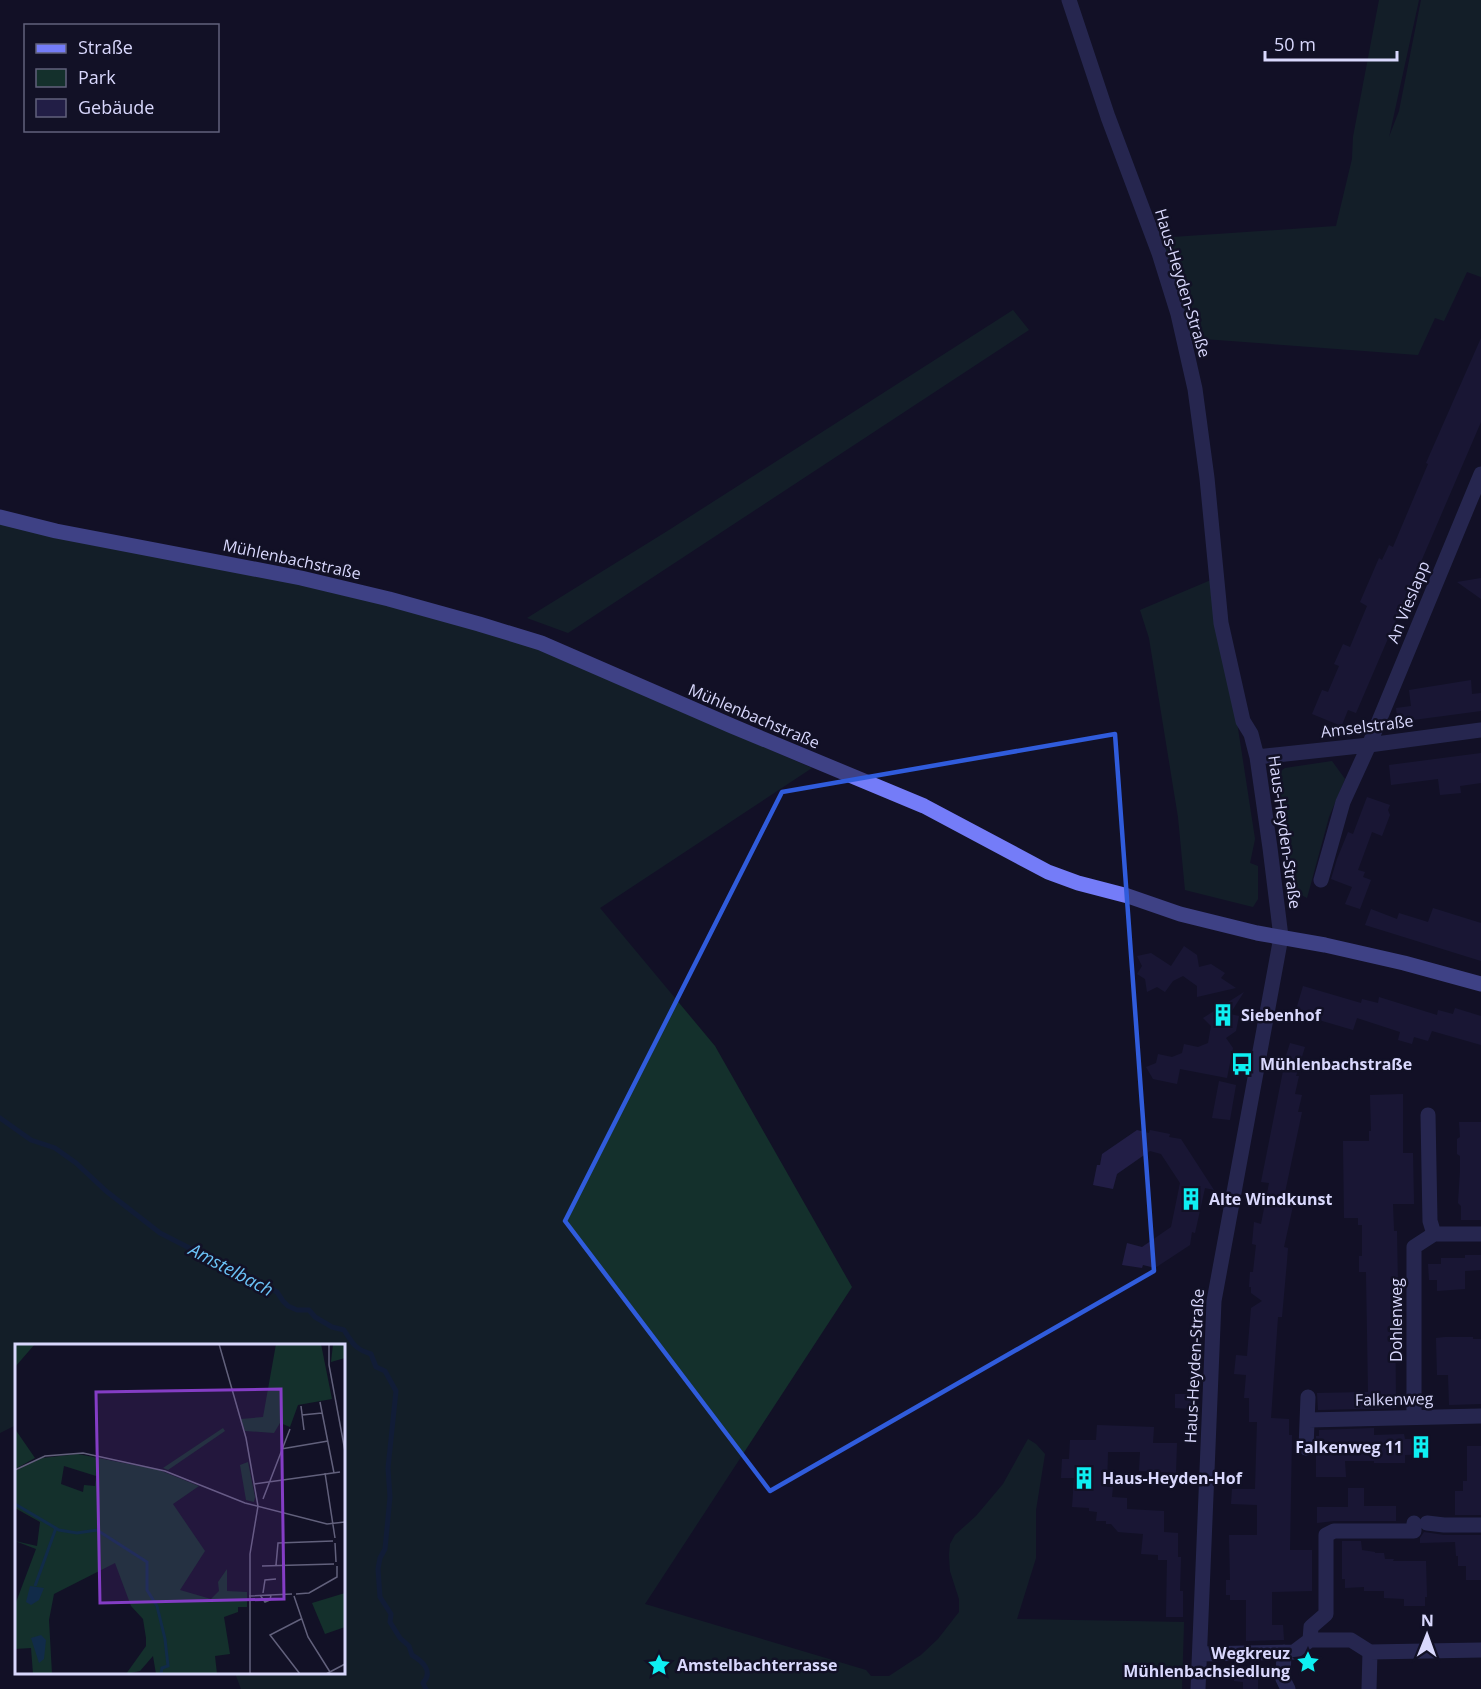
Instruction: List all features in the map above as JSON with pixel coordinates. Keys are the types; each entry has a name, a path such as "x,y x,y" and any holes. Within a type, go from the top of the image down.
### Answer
{"street":[{"name":"Haus-Heyden-Straße","path":"1069,0 1108,117 1159,254 1178,314 1195,389 1207,478 1221,623 1243,721 1251,734 1257,757 1281,937 1214,1301 1198,1689"},
{"name":"An Vieslapp","path":"1321,880 1343,802 1479,481"},
{"name":"Mühlenbachstraße","path":"0,518 301,578 400,602 540,643 924,806 1048,872 1078,883 1128,896 1180,915 1404,963 1481,984"},
{"name":"Amselstraße","path":"1257,757 1481,730"},
{"path":"1428,1114 1430,1221 1434,1234 1481,1234"},
{"name":"Dohlenweg","path":"1414,1417 1414,1247 1434,1234"},
{"path":"1306,1448 1308,1397"},
{"name":"Falkenweg","path":"1308,1420 1481,1416"},
{"path":"1310,1640 1311,1627 1326,1614 1326,1535 1334,1531 1414,1531 1420,1523 1481,1525"},
{"path":"1200,1654 1294,1652 1310,1640 1352,1640 1370,1652 1481,1650"},
{"path":"1284,1652 1283,1679 1288,1689"},
{"path":"1369,1689 1370,1652"}],"highlighted area":[{"path":"1115,734 1154,1271 770,1491 565,1221 782,792"}],"green space":[{"path":"1379,0 1419,0 1389,137 1399,111 1421,0 1481,0 1481,277 1467,272 1444,321 1435,318 1418,355 1190,338 1158,238 1336,226 1352,159 1353,137"},
{"path":"1013,310 1029,330 568,633 527,618 669,530"},
{"path":"0,521 298,582 491,633 549,653 812,768 600,908 715,1046 852,1287 645,1604 866,1670 871,1676 889,1676 921,1655 938,1639 959,1612 959,1599 950,1571 950,1544 955,1535 976,1516 1003,1484 1028,1439 1045,1454 1036,1510 1036,1558 1017,1619 1184,1622 1182,1689 241,1689 235,1674 345,1674 345,1344 15,1344 15,1426 0,1433"},
{"path":"1211,580 1237,722 1255,839 1250,863 1258,866 1258,899 1253,907 1185,890 1178,817 1149,638 1140,610"},
{"path":"1332,761 1345,779 1329,817 1307,898 1294,891 1276,782 1277,774 1285,768"}],"building":[{"path":"1481,338 1481,422 1356,713 1348,710 1342,725 1312,714 1322,690 1328,692 1339,666 1334,664 1343,644 1350,647 1367,606 1360,602 1379,558 1382,560 1389,545 1393,547 1428,464 1426,463"},
{"path":"1481,578 1481,599 1457,582"},
{"path":"1471,680 1472,694 1481,693 1481,711 1398,722 1396,708 1411,706 1409,690"},
{"path":"1481,753 1481,783 1460,786 1461,793 1440,795 1438,779 1391,785 1389,765"},
{"path":"1367,797 1390,805 1388,810 1390,815 1382,836 1372,832 1358,870 1365,872 1363,877 1371,880 1360,909 1345,904 1352,887 1331,879 1348,832 1353,834"},
{"path":"1433,908 1481,923 1481,961 1365,925 1371,909 1397,919 1399,913 1428,922"},
{"path":"1184,946 1197,955 1199,967 1211,964 1225,973 1221,978 1236,988 1197,997 1197,986 1183,976 1173,981 1165,992 1157,987 1147,992 1145,979 1137,974 1142,966 1137,956 1151,953 1171,966"},
{"path":"1303,986 1361,1003 1362,999 1378,1003 1379,997 1437,1015 1438,1010 1453,1014 1455,1008 1481,1016 1481,1045 1432,1031 1428,1041 1414,1037 1412,1044 1398,1040 1400,1032 1357,1018 1353,1030 1295,1013"},
{"path":"1244,992 1230,1014 1239,1016 1236,1031 1226,1038 1233,1048 1227,1078 1180,1069 1177,1084 1153,1079 1146,1067 1156,1063 1158,1054 1172,1057 1182,1053 1184,1044 1198,1047 1208,1043 1211,1026 1203,1018"},
{"path":"1290,1043 1305,1047 1296,1076 1299,1076 1295,1094 1302,1095 1298,1112 1302,1112 1283,1202 1293,1206 1284,1247 1288,1248 1282,1317 1278,1317 1271,1418 1289,1419 1289,1435 1292,1435 1290,1550 1312,1550 1312,1591 1272,1592 1272,1625 1283,1625 1284,1640 1246,1641 1246,1600 1230,1600 1230,1595 1226,1595 1226,1580 1230,1580 1229,1535 1257,1535 1257,1505 1231,1504 1232,1489 1255,1489 1257,1422 1249,1422 1249,1398 1244,1398 1246,1375 1234,1374 1236,1355 1247,1356 1251,1308 1262,1301 1251,1293 1251,1287 1249,1287 1256,1245 1252,1244 1254,1222 1261,1224 1269,1183 1261,1182 1283,1071 1281,1071"},
{"path":"1219,1081 1236,1085 1230,1120 1212,1118"},
{"path":"1403,1094 1403,1153 1413,1153 1414,1204 1393,1204 1394,1231 1397,1231 1398,1286 1395,1287 1396,1408 1318,1410 1317,1393 1368,1392 1366,1272 1359,1272 1359,1256 1362,1256 1362,1225 1358,1225 1358,1218 1344,1218 1343,1141 1369,1141 1370,1095"},
{"path":"1459,1122 1481,1122 1481,1220 1461,1220 1461,1206 1458,1203 1460,1156 1457,1154 1457,1139 1460,1137"},
{"name":"Alte Windkunst","path":"1137,1130 1170,1134 1169,1137 1181,1139 1214,1190 1205,1188 1190,1245 1155,1268 1143,1265 1142,1268 1122,1265 1127,1243 1142,1247 1171,1227 1180,1183 1161,1154 1150,1151 1117,1174 1113,1189 1093,1185 1102,1154"},
{"path":"1465,1255 1481,1255 1481,1270 1465,1271 1465,1289 1437,1291 1437,1280 1429,1280 1428,1264 1441,1264 1441,1258 1465,1258"},
{"path":"1436,1338 1481,1339 1481,1404 1449,1405 1448,1375 1437,1375"},
{"path":"1175,1394 1191,1394 1191,1409 1175,1408"},
{"path":"1097,1425 1154,1427 1153,1443 1177,1443 1176,1473 1139,1471 1140,1452 1108,1452 1107,1487 1113,1487 1112,1497 1127,1498 1127,1509 1164,1511 1164,1532 1178,1533 1183,1617 1166,1617 1167,1560 1158,1560 1158,1555 1141,1554 1143,1534 1118,1532 1111,1524 1106,1524 1106,1521 1096,1521 1097,1512 1089,1511 1089,1508 1072,1507 1074,1478 1061,1478 1062,1459 1069,1459 1070,1440 1096,1440"},
{"path":"1374,1428 1374,1435 1404,1434 1405,1439 1425,1439 1425,1454 1405,1455 1405,1463 1345,1461 1346,1477 1316,1477 1316,1436 1319,1436 1319,1430"},
{"path":"1467,1446 1481,1446 1481,1515 1455,1515 1455,1491 1463,1491 1463,1481 1467,1481"},
{"path":"1348,1488 1364,1488 1364,1506 1396,1506 1396,1521 1317,1523 1317,1507 1348,1507"},
{"path":"1424,1532 1444,1535 1481,1535 1481,1580 1466,1580 1466,1566 1458,1566 1455,1542 1420,1543"},
{"path":"1342,1541 1361,1541 1362,1550 1384,1553 1385,1559 1394,1559 1393,1561 1426,1561 1425,1606 1404,1606 1404,1599 1384,1598 1384,1591 1364,1591 1364,1587 1345,1588 1345,1579 1342,1579"},
{"path":"1258,1666 1258,1689 1243,1689 1243,1682 1234,1681 1234,1667"}],"waterway":[{"name":"Amstelbach","path":"0,1118 31,1140 55,1148 76,1163 106,1191 160,1233 277,1292 288,1306 297,1310 309,1310 315,1317 332,1327 344,1330 355,1345 371,1354 376,1367 385,1371 396,1391 388,1468 390,1497 385,1549 378,1569 380,1597 391,1614 390,1622 400,1638 427,1670 423,1683 426,1689"}],"place":[{"name":"Siebenhof","path":"1223,1015"},
{"name":"Mühlenbachstraße","path":"1242,1064"},
{"name":"Alte Windkunst","path":"1191,1199"},
{"name":"Falkenweg 11","path":"1421,1447"},
{"name":"Haus-Heyden-Hof","path":"1084,1478"},
{"name":"Wegkreuz Mühlenbachsiedlung","path":"1308,1662"},
{"name":"Amstelbachterrasse","path":"659,1665"}]}
